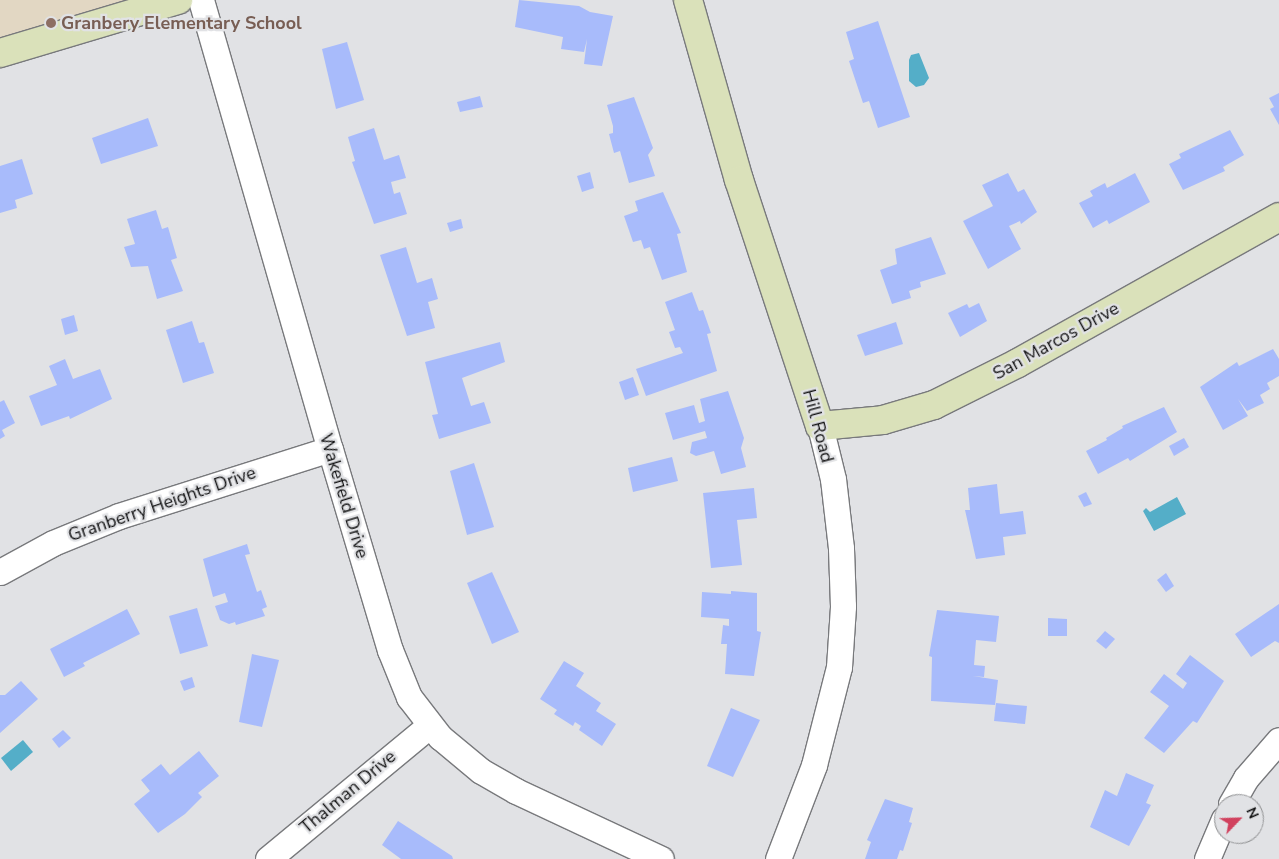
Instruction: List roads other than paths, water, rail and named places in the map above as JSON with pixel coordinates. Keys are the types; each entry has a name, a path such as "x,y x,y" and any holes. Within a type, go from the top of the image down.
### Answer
{"street":[{"path":"0,53 178,0"},
{"name":"Wakefield Drive","path":"201,0 330,449 396,667 409,697 429,726 469,763 499,782 661,859"},
{"name":"Hill Road","path":"688,0 739,180 820,426 833,480 841,548 842,606 838,667 814,765 778,859"},
{"name":"San Marcos Drive","path":"820,426 889,418 934,405 1018,363 1279,217"},
{"name":"Granberry Heights Drive","path":"0,572 53,543 119,516 330,449"},
{"name":"Thalman Drive","path":"268,859 429,726"},
{"path":"1237,794 1246,778 1279,740"},
{"path":"1207,859 1214,842"}],"water":[{"path":"919,53 929,78 924,85 916,87 909,81 909,60 911,55"},
{"path":"1177,497 1186,514 1154,531 1143,511 1146,508 1150,512"},
{"path":"23,740 33,752 11,771 1,758"}],"place":[{"name":"Granbery Elementary School","path":"51,23"}]}
